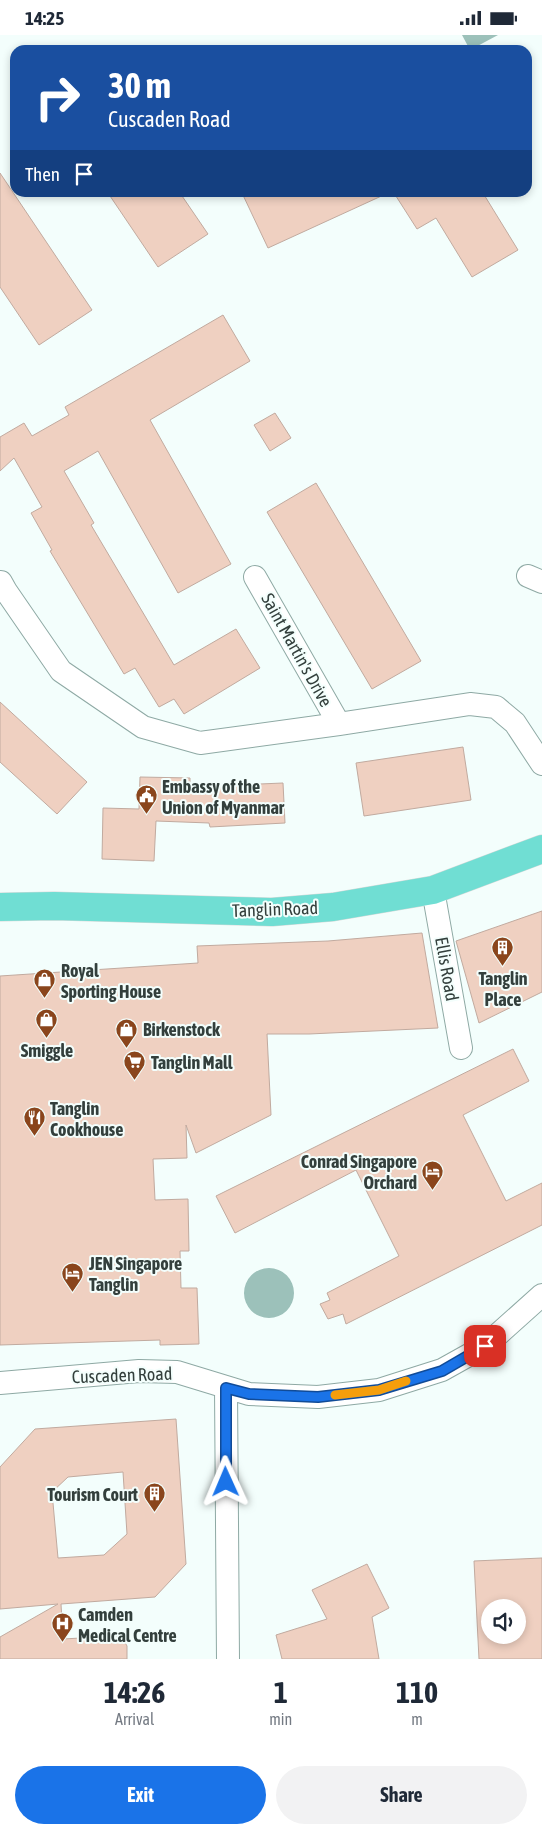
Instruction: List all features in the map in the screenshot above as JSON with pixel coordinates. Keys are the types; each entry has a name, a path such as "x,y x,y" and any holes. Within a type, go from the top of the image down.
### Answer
{"main road":[{"name":"Tanglin Road","path":"2,906 272,912 333,907 433,890 542,849"}],"street":[{"name":"Saint Martin's Drive","path":"255,577 338,725"},
{"name":"Saint Martin's Drive","path":"1,582 62,671 143,727 200,743 338,725 470,704 496,707 515,723 542,764"},
{"name":"Ellis Road","path":"433,890 461,1048"},
{"name":"Cuscaden Road","path":"0,1383 148,1371 177,1372 249,1394 318,1397 379,1390 442,1371 485,1346 542,1295"},
{"path":"226,1388 228,1659"}],"shaded area":[{"path":"462,35 498,35 479,45 467,45"},
{"path":"264,1268 274,1268 287,1275 294,1288 294,1298 287,1311 274,1318 264,1318 255,1314 248,1307 244,1298 244,1288 248,1279 255,1272"}],"building":[{"path":"0,173 10,188 10,197 16,197 92,310 39,345 0,287"},
{"path":"111,197 183,197 208,234 158,267"},
{"path":"244,197 379,197 268,248"},
{"path":"397,197 485,197 518,250 472,277 436,218 417,229"},
{"path":"223,315 250,361 150,420 231,564 178,593 98,451 64,471 94,523 91,525 174,665 236,629 260,668 184,714 174,699 159,707 135,668 124,674 50,551 52,550 31,513 42,507 14,458 0,471 0,437 24,423 32,436 69,415 65,407"},
{"path":"275,413 291,438 270,451 254,425"},
{"path":"316,483 421,661 372,689 267,512"},
{"path":"0,702 87,782 57,814 0,762"},
{"path":"463,747 471,800 364,816 356,763"},
{"path":"140,777 190,778 190,787 283,783 285,823 210,827 209,823 156,821 154,861 102,859 103,808 139,809"},
{"name":"Tanglin Place","path":"542,911 542,992 479,1023 456,941"},
{"path":"422,933 438,1028 267,1034 271,1115 196,1153 186,1125 187,1158 153,1159 155,1200 188,1199 189,1251 180,1251 181,1288 197,1288 199,1344 160,1345 160,1340 0,1345 0,976 198,963 197,946 328,941"},
{"name":"Conrad Singapore Orchard","path":"513,1049 529,1081 463,1115 506,1201 542,1183 542,1225 346,1324 343,1314 328,1319 320,1304 330,1300 327,1293 399,1256 356,1170 235,1233 216,1196"},
{"name":"Tourism Court","path":"176,1419 186,1564 155,1597 61,1604 63,1639 116,1636 123,1639 127,1646 127,1659 0,1659 0,1637 58,1604 0,1609 0,1467 35,1429","holes":["123,1472 127,1534 104,1555 58,1558 52,1492 68,1477"]},
{"path":"542,1558 542,1659 479,1659 474,1561"},
{"path":"367,1564 389,1608 372,1617 379,1659 282,1659 276,1635 327,1619 312,1590"}],"slow traffic":[{"path":"335,1395 379,1390 406,1381"}],"place":[{"name":"Embassy of the Union of Myanmar","path":"146,815"},
{"name":"Tanglin Place","path":"503,967"},
{"name":"Royal Sporting House","path":"45,999"},
{"name":"Smiggle","path":"47,1039"},
{"name":"Birkenstock","path":"127,1048"},
{"name":"Tanglin Mall","path":"135,1081"},
{"name":"Tanglin Cookhouse","path":"34,1137"},
{"name":"Conrad Singapore Orchard","path":"433,1190"},
{"name":"JEN Singapore Tanglin","path":"73,1292"},
{"name":"Tourism Court","path":"154,1513"},
{"name":"Camden Medical Centre","path":"62,1643"}],"route":[{"path":"226,1482 226,1388 249,1394 318,1397 379,1390 442,1371 485,1346"}]}
